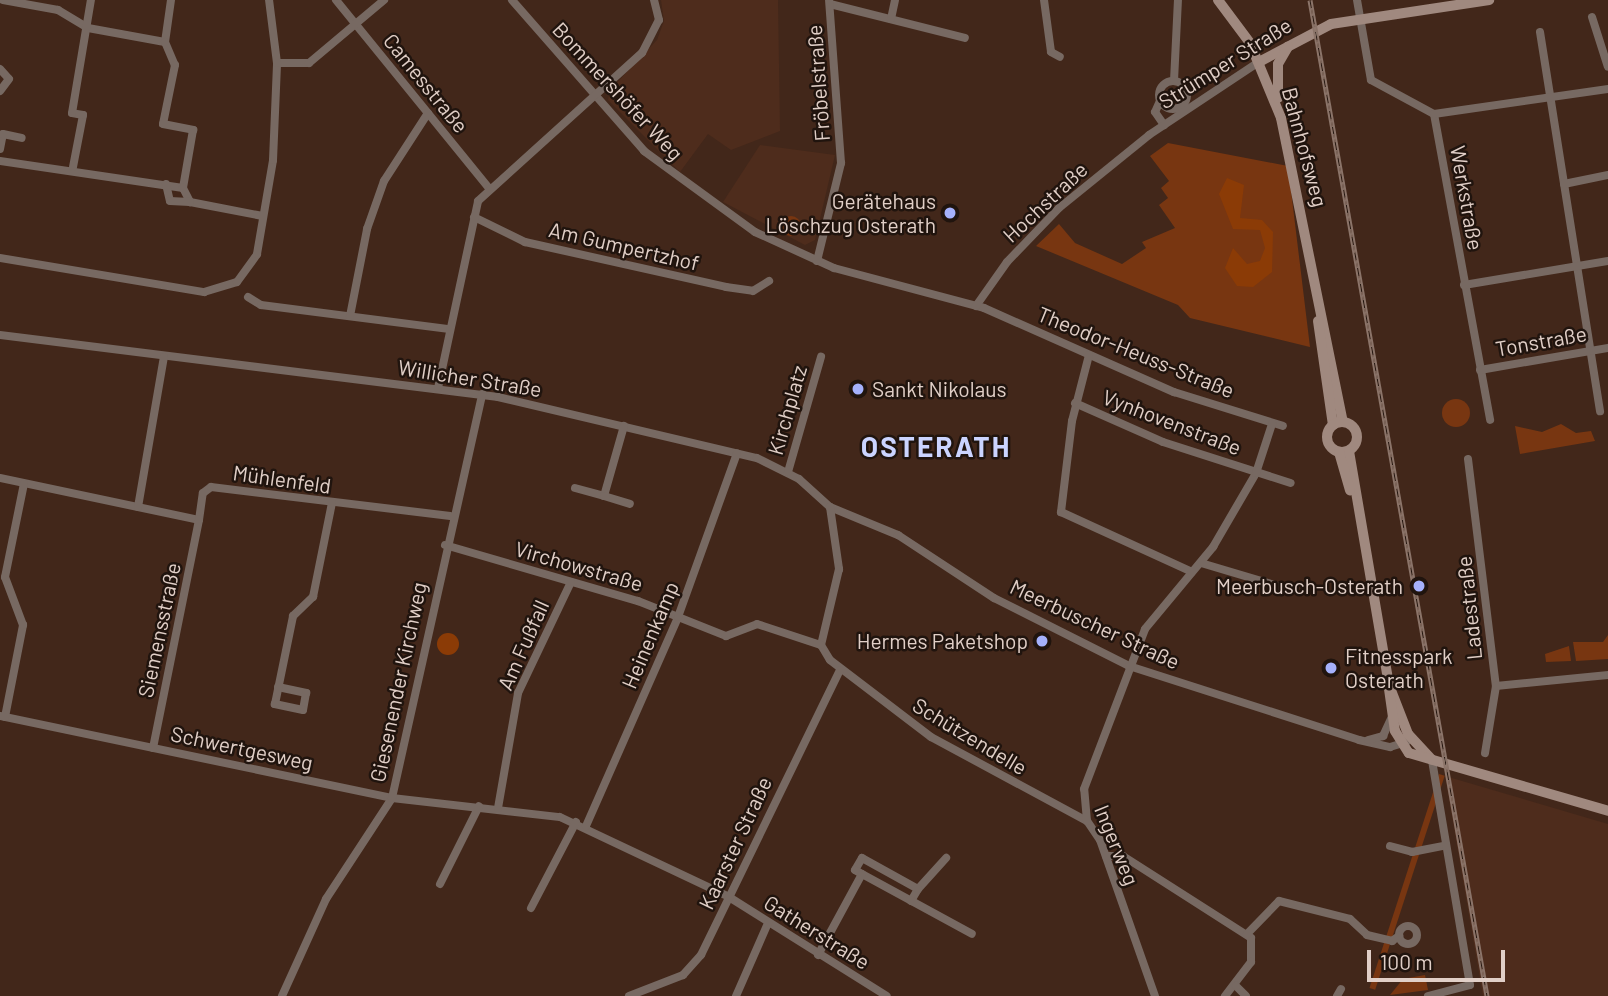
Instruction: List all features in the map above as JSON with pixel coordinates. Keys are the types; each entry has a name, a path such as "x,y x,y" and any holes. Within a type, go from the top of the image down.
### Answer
{"main road":[{"name":"Bahnhofsweg","path":"1218,0 1259,62 1281,118 1314,276 1338,423"},
{"name":"Strümper Straße","path":"1259,62 1322,27 1489,0"},
{"path":"1281,118 1276,76 1291,43"},
{"path":"1344,452 1358,436 1338,423 1328,443 1344,452 1389,685 1391,719 1401,747"},
{"path":"1389,685 1408,734 1432,760"},
{"name":"Meerbuscher Straße","path":"1401,747 1432,760 1608,811"}],"street":[{"path":"0,7 3,0 58,10 88,27 165,42"},
{"path":"58,10 60,0"},
{"path":"73,167 83,115 72,113 91,0"},
{"path":"171,0 165,42 175,65 163,124 194,130 183,188 190,202"},
{"path":"0,258 85,277 218,291 248,271 263,216 277,63 268,0"},
{"name":"Camesstraße","path":"336,0 489,188"},
{"path":"277,63 309,63 383,0"},
{"name":"Bommershöfer Weg","path":"512,0 595,96 691,190 817,261 976,306"},
{"path":"438,388 474,217 489,188 595,96 651,41 659,20 654,0"},
{"path":"891,19 895,0"},
{"path":"1044,0 1051,52 1060,57"},
{"path":"1174,81 1178,0"},
{"path":"1357,0 1363,19 1371,80 1434,114 1608,89"},
{"path":"829,2 965,38"},
{"name":"Fröbelstraße","path":"817,261 841,163 829,2"},
{"path":"1592,17 1608,67"},
{"path":"1540,32 1600,411"},
{"name":"Strümper Straße","path":"1149,135 1259,62"},
{"path":"0,69 9,79 0,91"},
{"path":"1164,125 1155,112 1160,101 1161,88 1174,81"},
{"path":"1160,101 1175,109 1186,102 1186,89 1174,81"},
{"path":"350,316 380,192 428,113"},
{"name":"Werkstraße","path":"1434,114 1489,420"},
{"path":"0,149 3,134 22,138"},
{"name":"Hochstraße","path":"976,306 1016,251 1149,135"},
{"path":"0,161 62,172 73,167 183,188"},
{"path":"1564,184 1608,175"},
{"path":"166,184 170,201 190,202 263,216"},
{"name":"Am Gumpertzhof","path":"474,217 525,242 726,287 753,291 769,281"},
{"path":"1464,285 1608,261"},
{"path":"248,297 261,305 449,329"},
{"name":"Theodor-Heuss-Straße","path":"976,306 1089,355 1283,426"},
{"name":"Willicher Straße","path":"0,335 482,394 624,426 737,453 788,472 830,507 909,541"},
{"name":"Tonstraße","path":"1480,370 1608,348"},
{"path":"1089,355 1075,403 1061,512 1192,572"},
{"path":"138,507 164,357"},
{"name":"Kirchplatz","path":"788,472 821,357"},
{"name":"Giesenender Kirchweg","path":"282,996 326,899 391,798 450,516 482,394"},
{"name":"Vynhovenstraße","path":"1075,403 1256,473 1291,483"},
{"name":"Ingerweg","path":"1154,996 1106,856 1087,821 1084,789 1145,629 1201,564 1256,473 1272,424"},
{"path":"604,496 624,426"},
{"name":"Heinenkamp","path":"586,826 678,617 737,453"},
{"name":"Ladestraße","path":"1468,459 1496,686 1485,752"},
{"path":"0,478 200,520"},
{"path":"2,716 23,625 5,577 24,484"},
{"name":"Mühlenfeld","path":"200,520 203,493 211,487 450,516"},
{"path":"575,488 631,504"},
{"path":"278,687 293,616 313,597 332,503"},
{"path":"821,645 839,569 833,551 830,507"},
{"name":"Siemensstraße","path":"153,748 200,520"},
{"name":"Meerbuscher Straße","path":"909,541 994,598 1129,666 1359,740 1401,747"},
{"name":"Virchowstraße","path":"445,545 571,582 678,617 726,636 757,624 821,645"},
{"path":"1201,564 1288,589"},
{"name":"Am Fußfall","path":"498,808 518,693 571,582"},
{"name":"Schützendelle","path":"821,645 840,670 936,740 1087,821"},
{"name":"Kaarster Straße","path":"629,996 692,968 840,670"},
{"path":"1496,686 1608,675"},
{"name":"Schwertgesweg","path":"2,716 391,798 498,808 576,822 729,897"},
{"path":"1359,740 1383,736 1391,719"},
{"path":"1401,747 1408,734"},
{"path":"1428,996 1470,985 1443,846 1432,760"},
{"path":"440,884 479,806"},
{"path":"531,908 576,822"},
{"path":"1390,846 1412,852 1443,846"},
{"path":"1106,856 1123,856 1247,934 1254,954 1236,986 1225,996"},
{"path":"918,889 862,858 855,870 972,934"},
{"path":"911,901 918,889 946,858"},
{"path":"818,954 862,874"},
{"name":"Gatherstraße","path":"729,897 887,996"},
{"path":"1247,934 1279,901 1350,919 1367,935 1392,941 1399,936"},
{"path":"736,996 768,923"},
{"path":"1236,986 1246,996"}],"shaded area":[{"path":"661,0 778,0 780,131 731,150 708,134 680,172 608,100 610,90 657,40 664,21"},
{"path":"1168,143 1288,166 1310,347 1190,318 1178,305 1036,246 1059,224 1075,243 1122,264 1146,248 1142,242 1175,228 1159,205 1168,198 1161,188 1169,181 1150,156"},
{"path":"760,145 835,155 815,240 805,245 723,202"},
{"path":"1227,178 1244,185 1240,218 1262,220 1273,232 1272,272 1253,287 1237,286 1225,268 1233,248 1247,264 1260,261 1265,248 1260,230 1233,229 1219,194"},
{"path":"787,216 795,216 801,226 795,236 787,236 781,230 781,222"},
{"path":"1456,399 1466,403 1470,413 1466,423 1456,427 1446,423 1442,413 1446,403"},
{"path":"1561,424 1576,433 1591,431 1595,441 1520,454 1515,426 1542,432"},
{"path":"448,633 458,640 459,644 452,654 448,655 438,648 437,644 444,634"},
{"path":"1608,635 1608,659 1576,661 1573,642 1603,642"},
{"path":"1569,646 1571,661 1546,662 1545,654"},
{"path":"1439,774 1445,776 1375,990 1369,988"},
{"path":"1445,776 1608,824 1608,996 1483,996"},
{"path":"1425,975 1428,990 1390,995 1403,979"}],"railway":[{"path":"1310,0 1487,996"}],"place":[{"name":"Gerätehaus Löschzug Osterath","path":"950,213"},
{"name":"Sankt Nikolaus","path":"858,389"},
{"name":"Meerbusch-Osterath","path":"1419,586"},
{"name":"Hermes Paketshop","path":"1042,641"},
{"name":"Fitnesspark Osterath","path":"1331,668"}],"district":[{"name":"OSTERATH","path":"936,446"}]}
